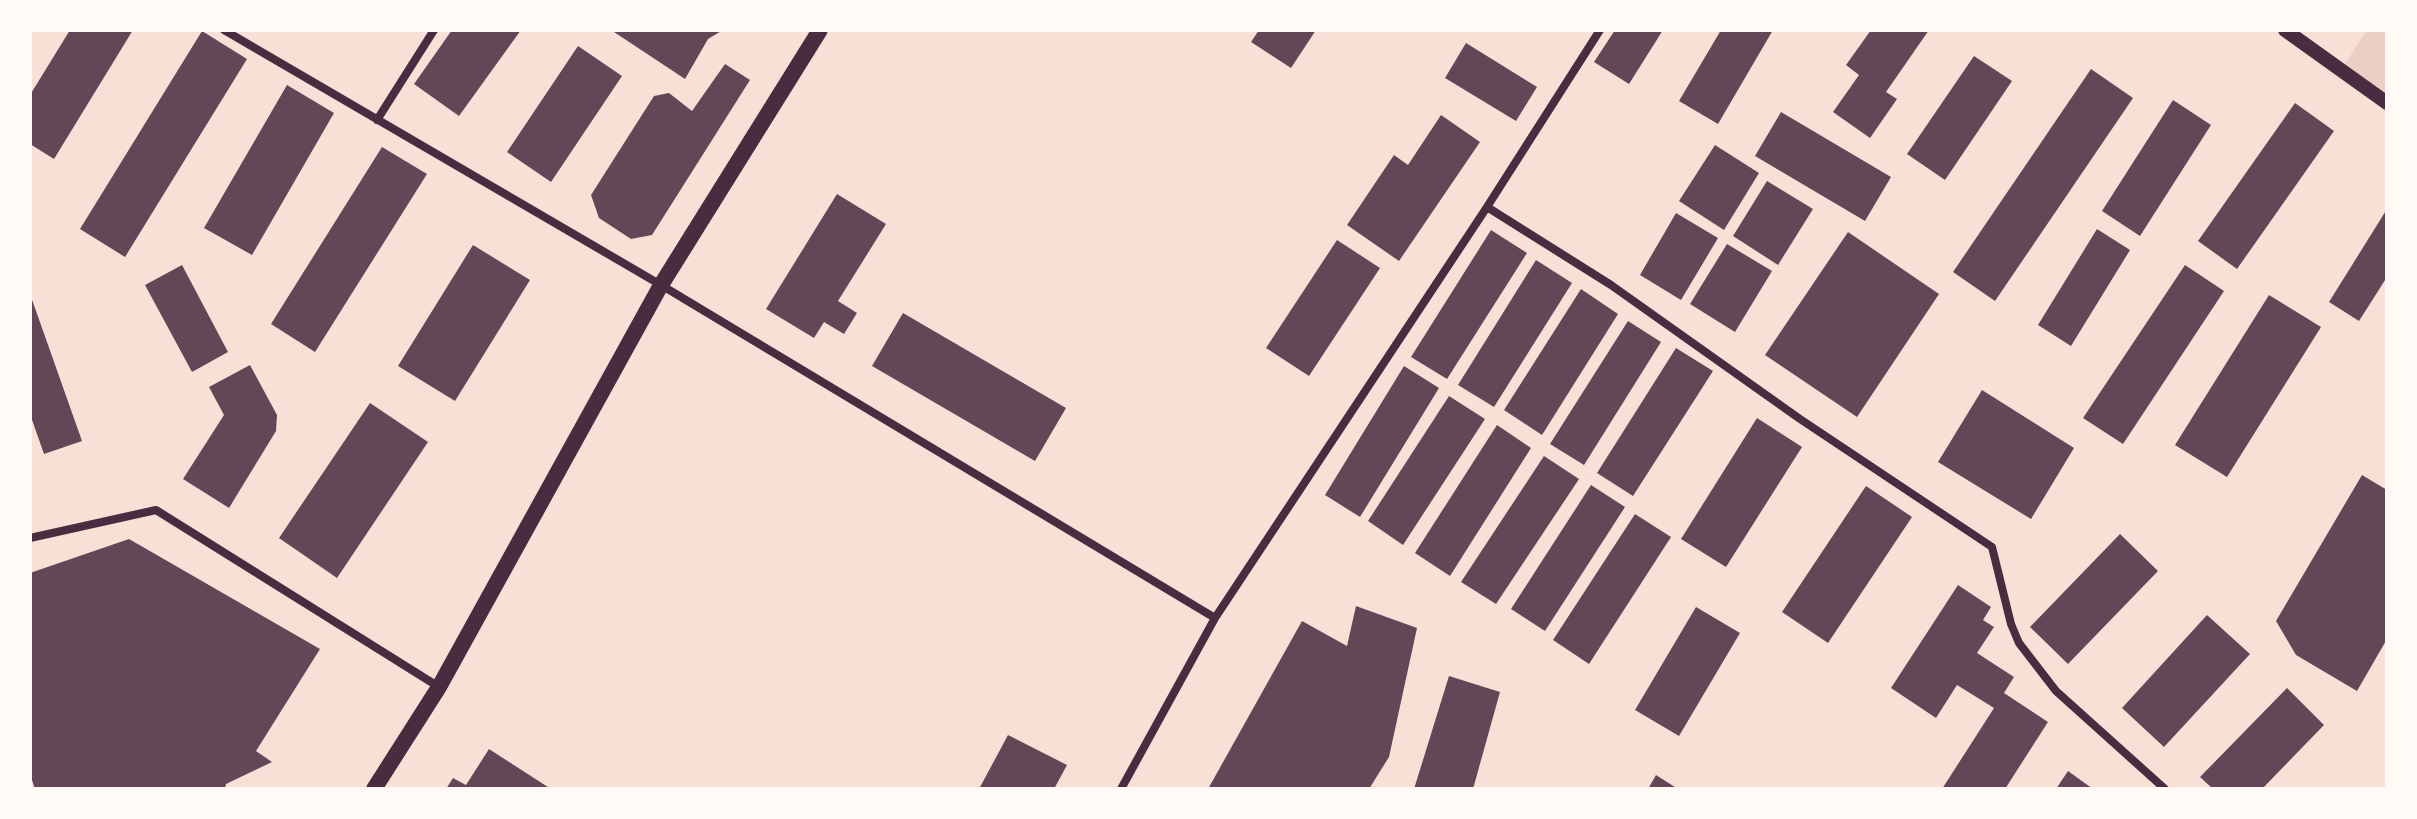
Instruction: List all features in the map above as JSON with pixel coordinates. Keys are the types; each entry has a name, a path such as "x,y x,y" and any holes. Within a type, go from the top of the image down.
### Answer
{"main road":[{"path":"374,789 439,687 661,285 820,30"}],"street":[{"path":"224,30 661,285 1215,618"},
{"path":"377,120 434,30"},
{"path":"1121,789 1215,618 1487,207 1600,30"},
{"path":"2285,30 2387,103"},
{"path":"1487,207 1611,285 1800,419 1992,547 2011,624 2019,643 2056,691 2165,789"},
{"path":"30,538 156,510 439,687"}],"shaded area":[{"path":"2367,30 2387,30 2387,103 2341,70"}],"building":[{"path":"70,30 133,30 54,159 30,144 30,95"},
{"path":"452,30 521,30 459,116 414,84"},
{"path":"611,30 723,30 708,39 685,79"},
{"path":"1259,30 1316,30 1291,68 1251,42"},
{"path":"1615,30 1663,30 1629,84 1594,62"},
{"path":"1721,30 1773,30 1718,124 1679,101"},
{"path":"1871,30 1929,30 1886,92 1897,99 1870,138 1833,112 1859,75 1846,65"},
{"path":"202,31 247,59 125,257 80,229"},
{"path":"1466,43 1537,87 1516,121 1445,78"},
{"path":"578,46 622,76 551,182 507,152"},
{"path":"1974,56 2012,81 1945,180 1907,154"},
{"path":"725,64 750,80 652,235 631,239 599,218 591,195 654,96 669,93 692,111"},
{"path":"2091,69 2133,98 1995,301 1953,272"},
{"path":"287,85 334,113 252,255 204,228"},
{"path":"2173,100 2211,125 2140,236 2102,211"},
{"path":"2295,103 2334,131 2237,269 2198,241"},
{"path":"1781,112 1891,177 1865,221 1755,156"},
{"path":"1441,115 1480,142 1399,261 1347,225 1394,155 1408,165"},
{"path":"1715,145 1759,173 1724,230 1679,201"},
{"path":"382,147 427,174 315,352 271,324"},
{"path":"1767,181 1813,209 1778,265 1733,236"},
{"path":"837,194 886,224 838,301 857,313 844,334 824,322 814,338 766,309"},
{"path":"2387,209 2387,277 2359,321 2329,302"},
{"path":"1676,213 1718,238 1681,300 1640,275"},
{"path":"2097,229 2130,250 2071,346 2038,325"},
{"path":"1491,230 1527,253 1447,379 1411,357"},
{"path":"1848,232 1939,294 1857,417 1765,355"},
{"path":"1337,240 1380,268 1309,376 1266,348"},
{"path":"1727,244 1772,271 1735,332 1690,304"},
{"path":"473,245 530,280 455,401 398,366"},
{"path":"1536,260 1572,283 1494,407 1458,385"},
{"path":"182,265 228,352 192,372 145,285"},
{"path":"2185,265 2224,291 2123,444 2083,418"},
{"path":"1581,289 1618,314 1542,435 1504,410"},
{"path":"30,294 82,441 44,454 30,414"},
{"path":"2269,295 2321,327 2227,477 2175,445"},
{"path":"903,313 1066,408 1035,461 872,366"},
{"path":"1628,321 1661,342 1584,465 1550,444"},
{"path":"1676,348 1713,371 1633,496 1597,473"},
{"path":"250,365 277,415 276,431 229,508 183,479 224,415 209,387"},
{"path":"1404,366 1439,388 1360,517 1325,495"},
{"path":"1982,390 2074,448 2031,519 1938,462"},
{"path":"1449,396 1485,419 1403,545 1368,521"},
{"path":"370,403 428,442 337,578 279,538"},
{"path":"1757,418 1802,447 1726,567 1681,539"},
{"path":"1497,425 1531,448 1450,576 1415,553"},
{"path":"1544,456 1579,479 1496,604 1461,582"},
{"path":"2362,475 2387,490 2387,639 2357,691 2296,655 2276,621"},
{"path":"1591,485 1625,507 1545,631 1511,609"},
{"path":"1866,486 1912,517 1828,643 1782,612"},
{"path":"1635,514 1671,537 1589,664 1553,640"},
{"path":"2120,534 2158,571 2068,664 2030,627"},
{"path":"129,539 320,649 256,751 272,762 226,784 225,789 35,789 30,774 30,573"},
{"path":"1958,585 1991,607 1983,620 1994,627 1977,653 2014,677 2004,693 2048,722 2005,789 1942,789 1994,708 1957,685 1936,718 1891,688"},
{"path":"1356,606 1417,628 1389,757 1369,789 1208,789 1302,621 1347,646"},
{"path":"1696,607 1740,633 1679,736 1635,710"},
{"path":"2207,615 2250,654 2164,747 2122,708"},
{"path":"1449,676 1500,692 1473,789 1414,789"},
{"path":"2287,688 2324,725 2262,789 2213,789 2200,777"},
{"path":"1008,735 1067,765 1054,789 979,789"},
{"path":"489,749 551,789 446,789 453,778 466,785"},
{"path":"2068,771 2093,789 2056,789"},
{"path":"1656,775 1678,789 1648,789"}]}
